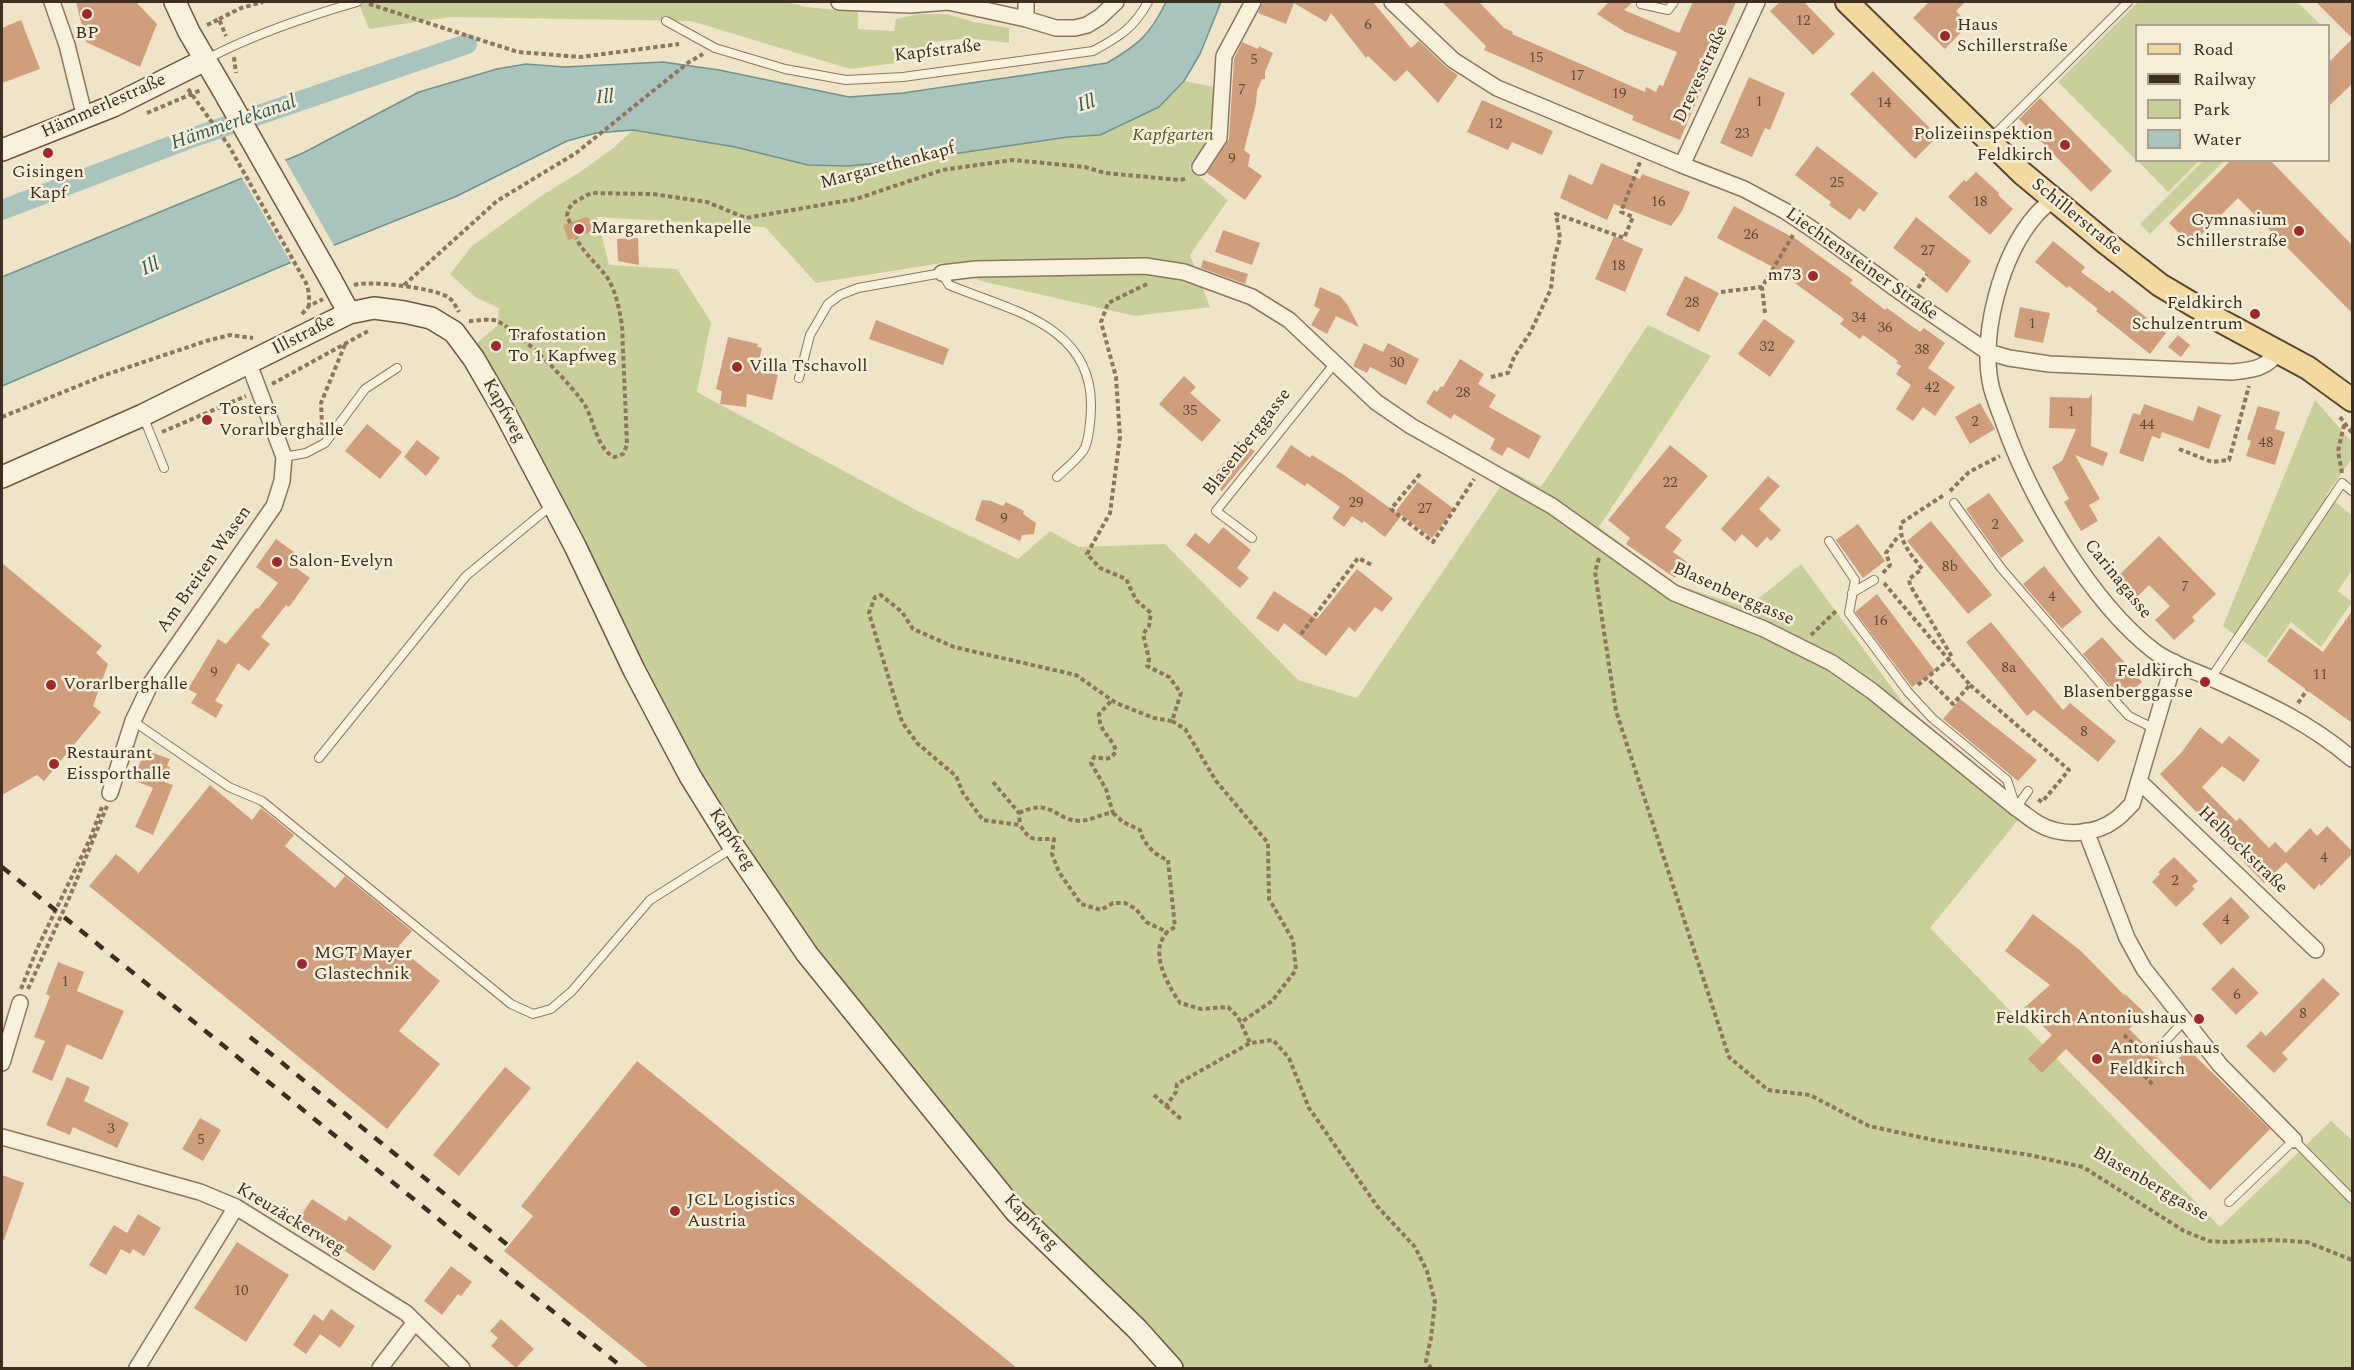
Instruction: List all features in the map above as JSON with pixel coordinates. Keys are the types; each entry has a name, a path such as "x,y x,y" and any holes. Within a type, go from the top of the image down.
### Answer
{"main road":[{"name":"Schillerstraße","path":"1847,2 2053,200 2160,285 2229,326 2278,351"},
{"path":"2278,351 2308,368 2344,405"}],"street":[{"path":"52,2 67,45 86,118"},
{"name":"Illstraße","path":"2,477 142,415 348,313 189,32 175,2"},
{"path":"839,2 910,5 948,2 1056,28 1075,28 1087,25 1100,17 1116,2"},
{"path":"1026,2 1026,19"},
{"path":"1200,167 1219,138 1224,57 1253,2"},
{"name":"Drevesstraße","path":"1682,165 1757,2"},
{"name":"Liechtensteiner Straße","path":"1398,4 1453,60 1497,88 1744,189 1785,211 1988,352 2009,358 2049,364 2232,372 2253,370"},
{"name":"Hämmerlestraße","path":"2,150 86,118 205,60"},
{"name":"Carinagasse","path":"2053,200 2036,215 2022,235 2002,279 1990,328 1988,352 1991,386 2023,471 2055,530 2121,621 2155,652 2288,713 2319,733 2352,759"},
{"name":"Blasenberggasse","path":"942,273 976,269 1145,266 1184,272 1252,297 1288,320 1385,408 1411,426 1552,506 1674,593 1764,629 1832,663 1872,691 2016,808 2040,825 2061,832 2102,828 2117,819 2132,804 2174,662"},
{"name":"Kapfweg","path":"348,313 374,308 404,312 431,318 454,332 474,359 553,504 634,670 690,776 734,847 807,954 1015,1211 1137,1329 1172,1368"},
{"path":"2253,370 2271,361 2278,351"},
{"name":"Am Breiten Wasen","path":"110,794 132,721 151,683 274,506 282,481 284,457 249,364"},
{"name":"Helbockstraße","path":"2140,782 2316,950"},
{"path":"2086,831 2127,938 2144,969 2220,1065 2294,1140"},
{"path":"2,1063 20,1003"},
{"name":"Kreuzäckerweg","path":"2,1137 200,1192 236,1207 406,1313 462,1368"},
{"path":"137,1368 236,1207"},
{"path":"380,1368 415,1322"}],"lane":[{"path":"205,60 238,43 310,15 357,2"},
{"name":"Kapfstraße","path":"666,21 716,48 816,76 846,80 903,77 1093,51 1121,37 1140,16 1148,2"},
{"path":"1641,4 1668,10 1674,2"},
{"path":"1988,140 2128,2"},
{"path":"799,378 810,335 828,304 840,295 858,288 942,273 950,285 1044,323 1068,342 1081,359 1091,392 1090,420 1085,450 1057,477"},
{"name":"Blasenberggasse","path":"1252,538 1216,511 1335,363"},
{"path":"284,457 306,453 325,443 365,389 397,368"},
{"path":"142,415 164,468"},
{"path":"2211,678 2342,483 2352,491"},
{"path":"1954,503 2001,568 2118,704 2129,716 2153,728"},
{"path":"319,758 466,576 553,504"},
{"path":"1829,541 1855,580 1849,614 1908,692 1932,718 2007,780 2016,808"},
{"path":"1852,593 1874,580"},
{"path":"132,721 229,787 262,801 511,1004 534,1014 551,1009 572,991 650,900 734,847"},
{"path":"2016,808 2028,790"},
{"path":"2156,1051 2184,1021"},
{"path":"2294,1140 2352,1199"},
{"name":"Blasenberggasse","path":"2229,1202 2294,1140"}],"path":[{"path":"201,27 241,8 263,2"},
{"path":"362,2 518,52 581,57 689,43 716,48"},
{"path":"219,20 224,33"},
{"path":"403,286 497,201 576,153 689,62"},
{"path":"191,95 235,155 306,283 309,306"},
{"name":"Margarethenkapf","path":"570,223 567,216 568,210 573,203 591,193 653,194 696,200 707,202 746,218 856,198 942,170 982,163 1013,160 1049,163 1085,167 1105,173 1180,180 1192,177 1200,167"},
{"path":"1491,377 1508,372 1551,289 1554,260 1560,238 1556,214 1624,238 1633,217 1621,212 1641,162"},
{"path":"1765,313 1762,287 1796,229"},
{"path":"465,321 495,320 542,355 585,405 608,455 615,457 623,454 627,445 622,325 619,306 614,289 606,276 576,238"},
{"path":"1916,291 1927,274"},
{"path":"357,283 403,286 438,292 450,298 461,315"},
{"path":"1148,283 1108,303 1101,322 1116,377 1119,437 1110,513 1087,554 1100,568 1126,579 1136,600 1151,613 1149,626 1143,633 1149,659 1147,666 1169,677 1181,693 1172,721"},
{"path":"1721,292 1762,287"},
{"path":"273,383 370,329 378,328"},
{"path":"2,417 105,375 206,341 230,335 254,338"},
{"path":"325,443 321,403 346,342"},
{"path":"2179,449 2212,462 2229,460 2253,370"},
{"path":"151,436 241,399"},
{"path":"2342,483 2342,467 2338,451 2344,424 2344,405"},
{"path":"2344,424 2352,433"},
{"path":"1908,692 1952,657 1910,585 1909,579 1912,575 1922,569 1903,544 1900,534 1901,523 1947,493 1970,472 1996,458"},
{"path":"1420,474 1391,509 1434,542 1482,466"},
{"path":"1900,534 1886,553 1890,565 1880,578 1970,686 2069,770 2042,802 2028,790"},
{"name":"Blasenberggasse","path":"1603,543 1595,572 1616,711 1729,1057 1768,1090 1810,1095 1869,1126 1938,1141 2029,1155 2084,1167 2184,1231 2209,1241 2307,1242 2352,1260"},
{"path":"1301,634 1358,558 1372,565"},
{"path":"1020,825 983,820 963,793 956,776 917,743 902,722 868,613 874,597 880,595 902,612 913,629 954,647 1076,675 1112,700 1154,718 1172,721 1185,729 1216,781 1268,843 1269,899 1293,940 1296,970 1272,1001 1240,1023"},
{"path":"1810,636 1817,627 1831,617"},
{"path":"1928,678 1953,704 1970,686"},
{"path":"2296,706 2307,690"},
{"path":"1112,700 1099,714 1099,723 1104,734 1114,743 1116,751 1112,757 1106,759 1094,757 1091,763 1106,789 1113,813 1123,822 1140,830 1145,843 1162,858 1168,860 1175,927 1167,932 1160,944 1160,957 1170,989 1180,1003 1201,1009 1227,1007 1240,1023 1250,1043"},
{"path":"993,782 1019,813 1020,825 1027,836 1035,841 1054,839 1052,854 1059,872 1081,904 1101,910 1113,903 1125,903 1136,909 1146,922 1167,932"},
{"path":"20,1003 22,986 33,958 110,794"},
{"path":"1019,813 1041,806 1070,819 1081,820 1113,813"},
{"path":"2124,1035 2149,1059"},
{"path":"1166,1106 1176,1092 1177,1084 1200,1069 1250,1043 1273,1040 1289,1058 1309,1108 1377,1206 1415,1247 1427,1271 1435,1302 1426,1361 1431,1368"},
{"path":"2134,1075 2156,1051"},
{"path":"2139,1070 2153,1085"},
{"path":"1154,1095 1181,1119"}],"green space":[{"path":"358,2 786,2 806,7 858,12 858,29 894,31 896,19 919,14 947,14 974,22 1009,28 1009,43 967,38 934,42 927,59 850,69 691,21 451,17 369,29"},
{"path":"2138,2 2297,2 2320,24 2135,24 2135,159 2058,82"},
{"name":"Kapfgarten","path":"1184,81 1214,87 1213,131 1198,159 1189,168 1228,200 1190,255 1210,307 1135,316 981,281 942,263 816,283 765,227 597,217 609,265 677,269 711,322 697,392 920,512 1018,559 1050,531 1079,547 1165,544 1298,680 1357,698 1511,471 1541,487 1648,325 1711,356 1599,527 1675,584 1747,608 1801,564 1906,707 2027,809 1930,928 2220,1227 2331,1121 2352,1140 2352,1368 1172,1368 1015,1211 734,847 474,359 478,342 497,326 499,308 475,297 450,274 472,246 612,149 633,130 735,147 808,165 848,166 912,160 1068,137 1100,135 1159,107"},
{"path":"2139,162 2198,162 2168,192"},
{"path":"2202,162 2223,162 2150,234 2140,224"},
{"path":"2315,400 2352,442 2352,461 2326,495 2352,515 2352,570 2338,591 2352,602 2321,647 2291,622 2266,658 2223,626"}],"water":[{"name":"Ill","path":"1166,2 1221,2 1200,54 1184,81 1159,107 1100,135 1068,137 912,160 848,166 808,165 735,147 633,130 596,133 567,141 457,196 282,266 2,386 2,277 303,153 419,92 497,69 526,64 564,67 663,62 719,70 849,97 903,93 1107,63 1127,51 1142,38"}],"pier":[{"path":"284,158 336,249 293,266 241,176"}],"building":[{"path":"76,2 136,2 157,24 140,67 86,42"},
{"path":"1263,2 1373,2 1411,48 1419,41 1446,67 1458,75 1438,103 1407,70 1395,82 1368,56 1366,58 1331,13 1326,22 1294,3 1286,24 1258,13"},
{"path":"1442,2 1479,2 1504,28 1513,32 1512,34 1645,92 1646,87 1656,92 1659,85 1663,86 1677,52 1625,32 1597,14 1609,2 1633,2 1624,10 1679,33 1693,2 1736,2 1708,66 1711,67 1680,140 1632,120 1634,116 1484,50 1486,46"},
{"path":"1780,2 1804,2 1835,34 1813,55 1770,11"},
{"name":"Haus Schillerstraße","path":"1929,2 1965,2 1956,11 1969,24 1945,49 1913,18"},
{"path":"2316,2 2352,2 2352,38"},
{"path":"21,20 40,69 2,83 2,28"},
{"path":"2352,39 2352,84 2330,105 2330,61"},
{"path":"1242,42 1258,49 1259,46 1273,53 1265,72 1265,79 1262,79 1257,91 1256,104 1244,150 1250,155 1248,166 1262,176 1245,200 1207,173 1229,139 1234,59"},
{"path":"1873,71 1938,136 1915,159 1850,94"},
{"path":"1749,77 1785,93 1770,130 1765,128 1752,157 1720,143"},
{"name":"Polizeiinspektion Feldkirch","path":"2040,98 2112,171 2091,192 2019,119"},
{"path":"1482,100 1553,131 1542,155 1512,142 1508,150 1467,132"},
{"path":"1817,146 1878,193 1864,212 1859,208 1850,220 1829,205 1831,202 1795,175"},
{"path":"2229,162 2272,162 2352,245 2352,313 2238,198 2191,245 2169,223"},
{"path":"1601,163 1640,179 1642,174 1690,192 1682,211 1671,226 1614,204 1607,220 1560,198 1569,174 1592,185"},
{"path":"1976,172 2013,209 1990,235 1948,197 1964,180 1966,182"},
{"path":"1734,206 1796,239 1853,280 1850,283 1885,310 1887,308 1920,332 1924,328 1945,343 1928,368 1955,387 1935,416 1923,407 1913,421 1896,409 1911,385 1896,374 1901,366 1896,363 1898,361 1863,335 1860,339 1840,324 1844,319 1773,267 1717,238"},
{"name":"Margarethenkapelle","path":"586,217 597,222 591,232 568,240 563,225"},
{"path":"1916,217 1971,261 1947,293 1927,277 1929,275 1893,248"},
{"path":"1223,230 1260,243 1252,265 1215,252"},
{"path":"1614,236 1643,249 1625,292 1595,279"},
{"path":"638,238 639,265 618,261 617,239"},
{"path":"2053,241 2085,267 2081,272 2110,293 2112,290 2166,333 2150,354 2096,311 2098,309 2035,262"},
{"path":"1203,260 1248,274 1245,284 1201,268"},
{"path":"1685,276 1719,293 1699,332 1666,315"},
{"path":"1320,287 1340,296 1359,327 1336,316 1327,334 1311,325 1320,309 1314,306"},
{"path":"2020,307 2050,313 2043,343 2014,337"},
{"path":"1764,319 1795,341 1770,377 1738,354"},
{"path":"876,320 949,349 943,365 869,339"},
{"path":"2178,335 2190,345 2181,357 2168,347"},
{"path":"728,337 758,344 757,347 762,348 757,370 778,375 772,400 747,394 746,407 720,404 722,391 716,389"},
{"path":"1364,343 1383,352 1388,343 1419,359 1406,385 1370,367 1367,373 1353,366"},
{"path":"1460,359 1484,374 1478,384 1496,395 1489,407 1541,436 1529,459 1508,447 1502,456 1490,449 1495,439 1454,414 1451,419 1426,403 1434,390 1437,392 1441,386 1443,387"},
{"path":"1184,376 1196,387 1190,393 1221,420 1202,442 1159,404"},
{"path":"2092,393 2091,446 2108,453 2103,466 2075,455 2100,499 2089,505 2098,521 2081,531 2064,502 2069,499 2052,467 2062,461 2076,429 2049,428 2050,397 2089,398"},
{"path":"1980,403 1995,429 1970,444 1955,417"},
{"path":"2144,404 2193,421 2198,406 2221,415 2209,449 2162,432 2160,439 2152,436 2143,462 2119,453 2133,413 2140,415"},
{"path":"2258,406 2280,412 2275,429 2285,432 2275,465 2246,456 2251,441 2247,439"},
{"path":"367,424 402,452 380,479 345,451"},
{"path":"417,440 440,458 426,476 404,457"},
{"path":"1238,441 1255,451 1222,491 1209,481"},
{"path":"1291,445 1310,458 1312,455 1344,475 1401,516 1385,537 1364,521 1362,523 1352,516 1344,527 1332,518 1340,507 1307,483 1305,486 1276,467"},
{"path":"1670,445 1708,476 1665,527 1682,540 1673,552 1687,562 1675,578 1626,544 1630,538 1608,520"},
{"path":"1768,476 1780,486 1759,509 1781,530 1771,541 1767,537 1757,548 1742,534 1735,542 1721,529"},
{"path":"1418,482 1454,509 1432,538 1396,511"},
{"path":"1989,493 2024,541 2001,558 1966,509"},
{"path":"982,500 1003,506 1006,502 1024,511 1023,514 1036,523 1034,534 1022,535 1020,541 975,520"},
{"path":"1931,521 1992,595 1968,614 1907,541"},
{"path":"1858,524 1885,561 1863,578 1836,540"},
{"path":"1223,527 1251,550 1237,568 1249,578 1240,588 1186,545 1195,533 1209,544"},
{"path":"2159,536 2216,594 2192,617 2195,621 2174,640 2155,620 2170,606 2149,585 2135,599 2115,579"},
{"path":"276,539 298,555 291,564 310,578 289,607 286,605 261,637 270,644 249,671 238,663 215,701 223,705 216,718 191,703 197,694 188,689 218,639 226,644 278,583 256,567"},
{"name":"Vorarlberghalle","path":"2,563 102,646 96,653 108,664 93,706 101,712 44,781 37,775 2,795"},
{"path":"2044,566 2082,612 2062,629 2023,584"},
{"path":"1357,569 1393,598 1382,612 1375,607 1355,632 1349,627 1326,656 1284,623 1278,632 1256,618 1274,591 1317,619"},
{"path":"1877,594 1935,671 1912,687 1855,612"},
{"path":"2352,611 2352,723 2267,661 2290,628 2323,652"},
{"path":"1991,622 2063,710 2070,703 2116,741 2098,762 2034,710 2027,716 1966,642"},
{"path":"2102,637 2142,682 2122,700 2083,654"},
{"path":"1960,699 2037,760 2018,781 1943,719"},
{"path":"2200,727 2222,744 2229,736 2260,760 2244,782 2222,766 2202,787 2236,821 2240,818 2269,848 2275,842 2286,853 2310,828 2317,836 2327,826 2352,851 2352,854 2321,886 2319,884 2314,890 2286,862 2264,883 2160,774 2181,753"},
{"path":"145,750 170,759 167,766 170,767 164,782 173,785 153,835 135,827 153,788 133,780"},
{"name":"MGT Mayer Glastechnik","path":"210,785 252,820 261,808 294,835 285,846 335,888 345,876 412,931 398,947 440,981 399,1031 440,1064 387,1129 89,886 116,854 138,872 137,875"},
{"path":"2174,857 2198,881 2192,886 2195,889 2176,907 2152,882 2160,874 2158,872"},
{"path":"2231,897 2250,917 2221,945 2202,924"},
{"name":"Antoniushaus Feldkirch","path":"2033,914 2081,951 2145,1013 2129,1029 2150,1050 2152,1056 2157,1057 2169,1068 2188,1049 2270,1129 2210,1190 2066,1049 2042,1073 2028,1059 2052,1035 2024,1008 2050,985 2005,951"},
{"path":"58,962 84,972 77,991 124,1011 102,1060 67,1044 52,1081 32,1072 45,1041 34,1037 50,996 46,994"},
{"path":"2233,967 2259,993 2236,1015 2211,989"},
{"path":"2323,978 2340,994 2282,1053 2288,1059 2274,1073 2246,1046 2261,1031 2266,1036"},
{"name":"JCL Logistics Austria","path":"637,1061 1017,1368 649,1368 504,1251 533,1216 521,1206"},
{"path":"505,1067 531,1088 459,1176 433,1155"},
{"path":"67,1077 90,1087 84,1101 129,1123 117,1148 73,1127 70,1135 46,1125"},
{"path":"200,1118 221,1130 203,1161 182,1149"},
{"path":"2,1175 24,1183 4,1240 2,1240"},
{"path":"312,1199 346,1221 349,1216 392,1246 374,1271 335,1244 297,1222"},
{"path":"138,1214 161,1228 144,1256 133,1249 130,1254 121,1249 106,1275 89,1265 114,1225 127,1233"},
{"path":"237,1242 289,1275 246,1342 194,1308"},
{"path":"451,1266 472,1282 461,1296 458,1294 442,1315 424,1301"},
{"path":"331,1309 355,1326 340,1348 320,1334 306,1354 293,1345 314,1314 323,1321"},
{"path":"501,1319 534,1349 516,1368 491,1346 498,1338 490,1331"}],"waterway":[{"name":"Hämmerlekanal","path":"2,210 194,137 467,44"}],"railway":[{"path":"2,867 623,1368"},
{"path":"250,1037 509,1246"}],"place":[{"name":"BP","path":"87,14"},
{"name":"Haus Schillerstraße","path":"1945,36"},
{"name":"Polizeiinspektion Feldkirch","path":"2065,145"},
{"name":"Gisingen Kapf","path":"48,153"},
{"name":"Margarethenkapelle","path":"579,229"},
{"name":"Gymnasium Schillerstraße","path":"2299,231"},
{"name":"m73","path":"1813,276"},
{"name":"Feldkirch Schulzentrum","path":"2255,314"},
{"name":"Trafostation To 1 Kapfweg","path":"496,346"},
{"name":"Villa Tschavoll","path":"737,367"},
{"name":"Tosters Vorarlberghalle","path":"207,420"},
{"name":"Salon-Evelyn","path":"277,562"},
{"name":"Feldkirch Blasenberggasse","path":"2205,682"},
{"name":"Vorarlberghalle","path":"51,685"},
{"name":"Restaurant Eissporthalle","path":"54,764"},
{"name":"MGT Mayer Glastechnik","path":"302,964"},
{"name":"Feldkirch Antoniushaus","path":"2199,1019"},
{"name":"Antoniushaus Feldkirch","path":"2097,1059"},
{"name":"JCL Logistics Austria","path":"675,1211"}]}
